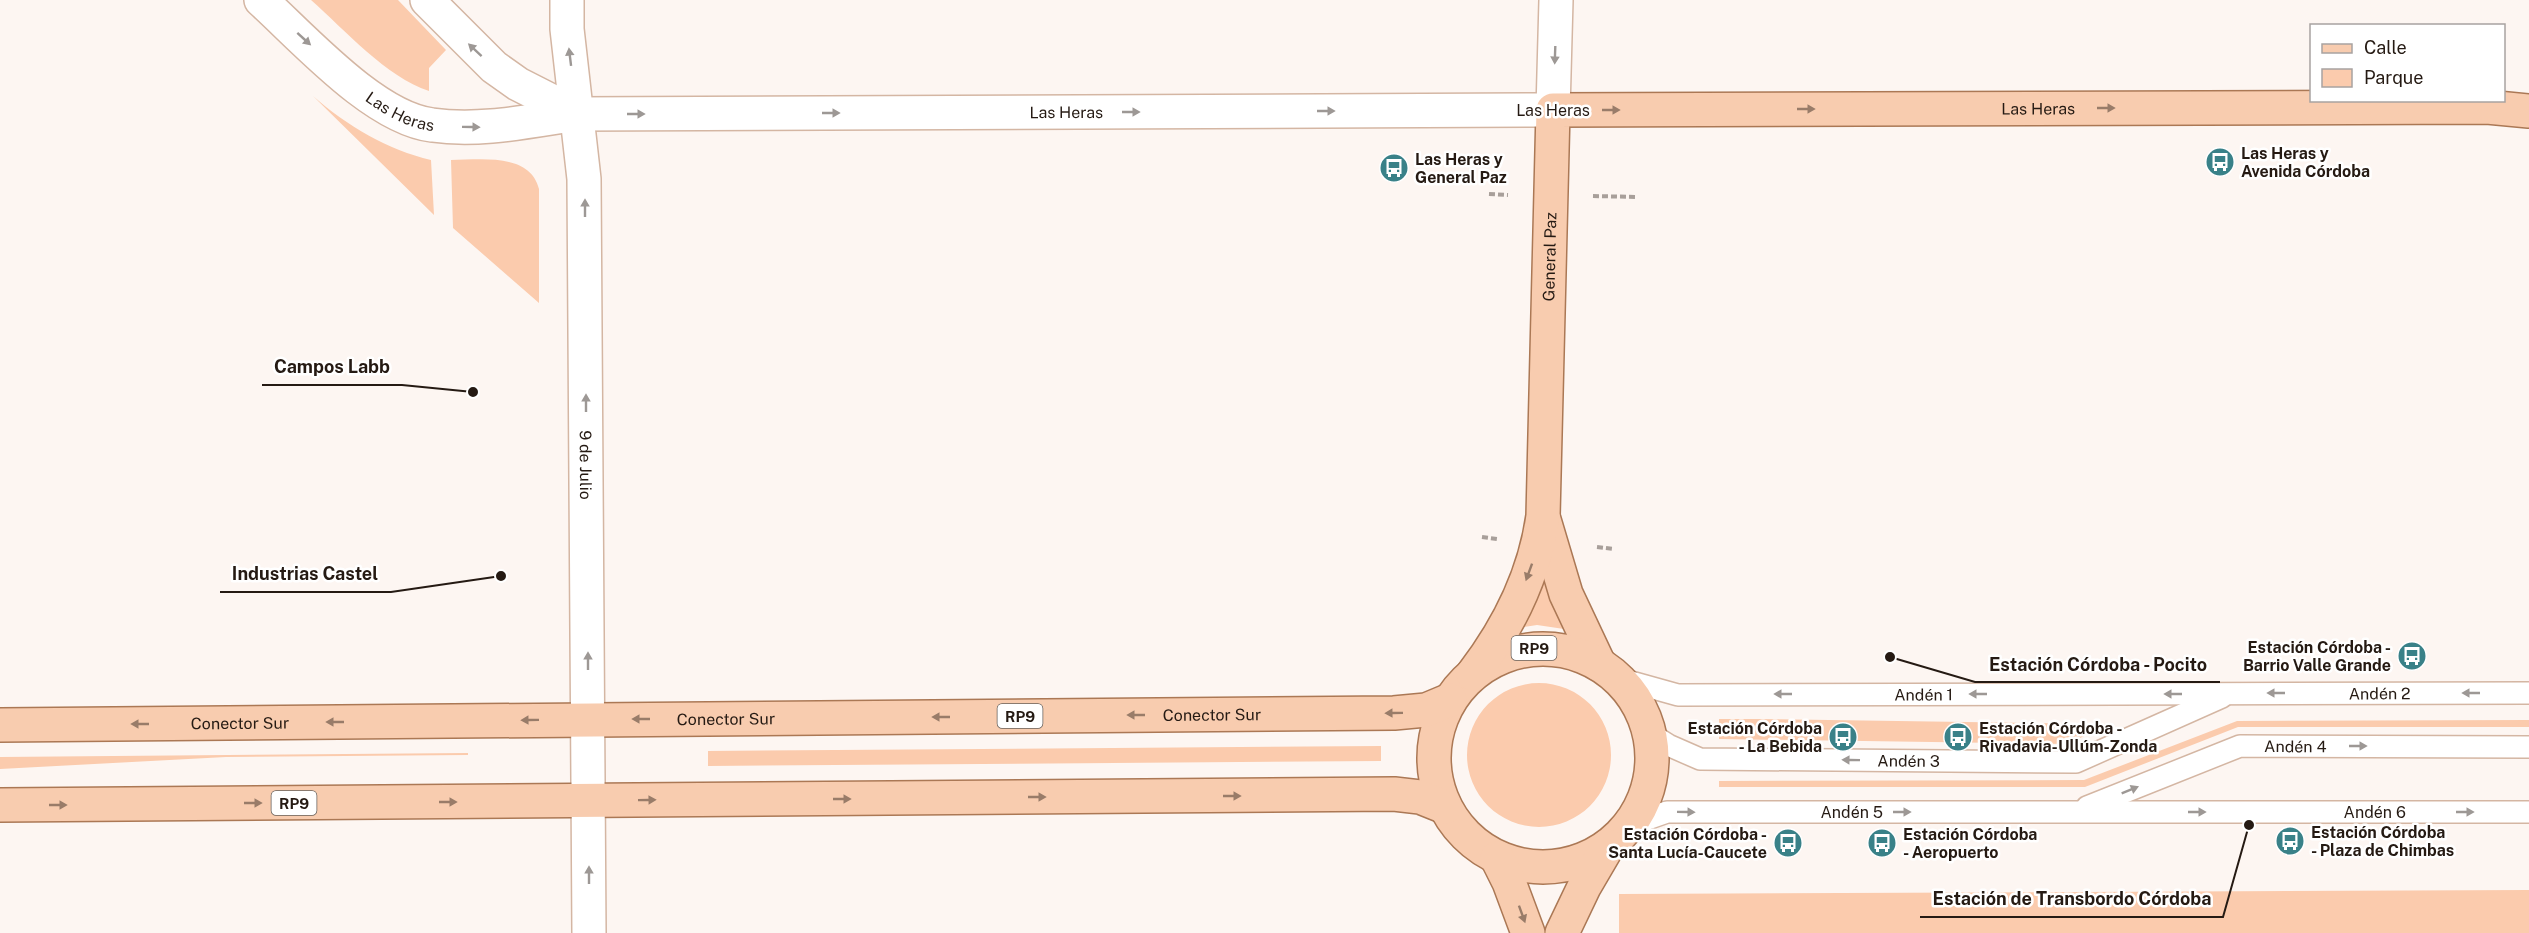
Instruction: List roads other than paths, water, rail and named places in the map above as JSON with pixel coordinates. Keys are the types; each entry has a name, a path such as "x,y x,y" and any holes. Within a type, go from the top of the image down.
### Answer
{"main road":[{"name":"Las Heras","path":"1553,110 2495,107 2529,111"},
{"name":"General Paz","path":"1473,674 1491,650 1510,616 1539,542 1543,516 1553,110"},
{"name":"General Paz","path":"1543,516 1566,594 1608,671"},
{"name":"Conector Sur","path":"1532,648 1557,649 1581,654 1608,671 1639,704 1649,733 1652,752 1651,778 1643,802 1620,835 1591,857 1567,865 1542,868 1517,865 1497,858 1472,842 1445,807 1434,776 1433,751 1438,725 1450,700 1484,665 1507,654 1532,648"},
{"name":"Conector Sur","path":"0,725 1403,713 1426,710 1450,700"},
{"name":"RP9","path":"0,805 1394,794 1420,797 1445,807"},
{"path":"1562,933 1584,887 1620,835"},
{"path":"1497,858 1509,882 1528,933"}],"street":[{"name":"Las Heras","path":"261,0 358,88 377,102 411,119 430,125 489,127 577,114 1553,110"},
{"name":"Las Heras","path":"427,0 494,67 518,84 577,114"},
{"name":"9 de Julio","path":"567,0 567,29 584,179 589,933"},
{"name":"General Paz","path":"1553,110 1556,0"}],"lane":[{"name":"Andén 1","path":"1608,671 1678,695 2231,693"},
{"name":"Andén 2","path":"2231,693 2529,693"},
{"name":"Andén 3","path":"1649,733 1676,750 1700,759 2076,762 2231,693"},
{"name":"Andén 4","path":"2076,812 2240,746 2529,747"},
{"name":"Andén 5","path":"1620,835 1667,812 2076,812"},
{"name":"Andén 6","path":"2076,812 2529,812"}],"place":[{"name":"Las Heras y Avenida Córdoba","path":"2220,162"},
{"name":"Las Heras y General Paz","path":"1394,168"},
{"name":"Campos Labb","path":"473,392"},
{"name":"Industrias Castel","path":"501,576"},
{"name":"Estación Córdoba - Barrio Valle Grande","path":"2412,656"},
{"name":"Estación Córdoba - Pocito","path":"1890,657"},
{"name":"Estación Córdoba - La Bebida","path":"1843,737"},
{"name":"Estación Córdoba - Rivadavia-Ullúm-Zonda","path":"1958,737"},
{"name":"Estación de Transbordo Córdoba","path":"2249,825"},
{"name":"Estación Córdoba - Plaza de Chimbas","path":"2290,841"},
{"name":"Estación Córdoba - Santa Lucía-Caucete","path":"1788,843"},
{"name":"Estación Córdoba - Aeropuerto","path":"1882,843"}]}
